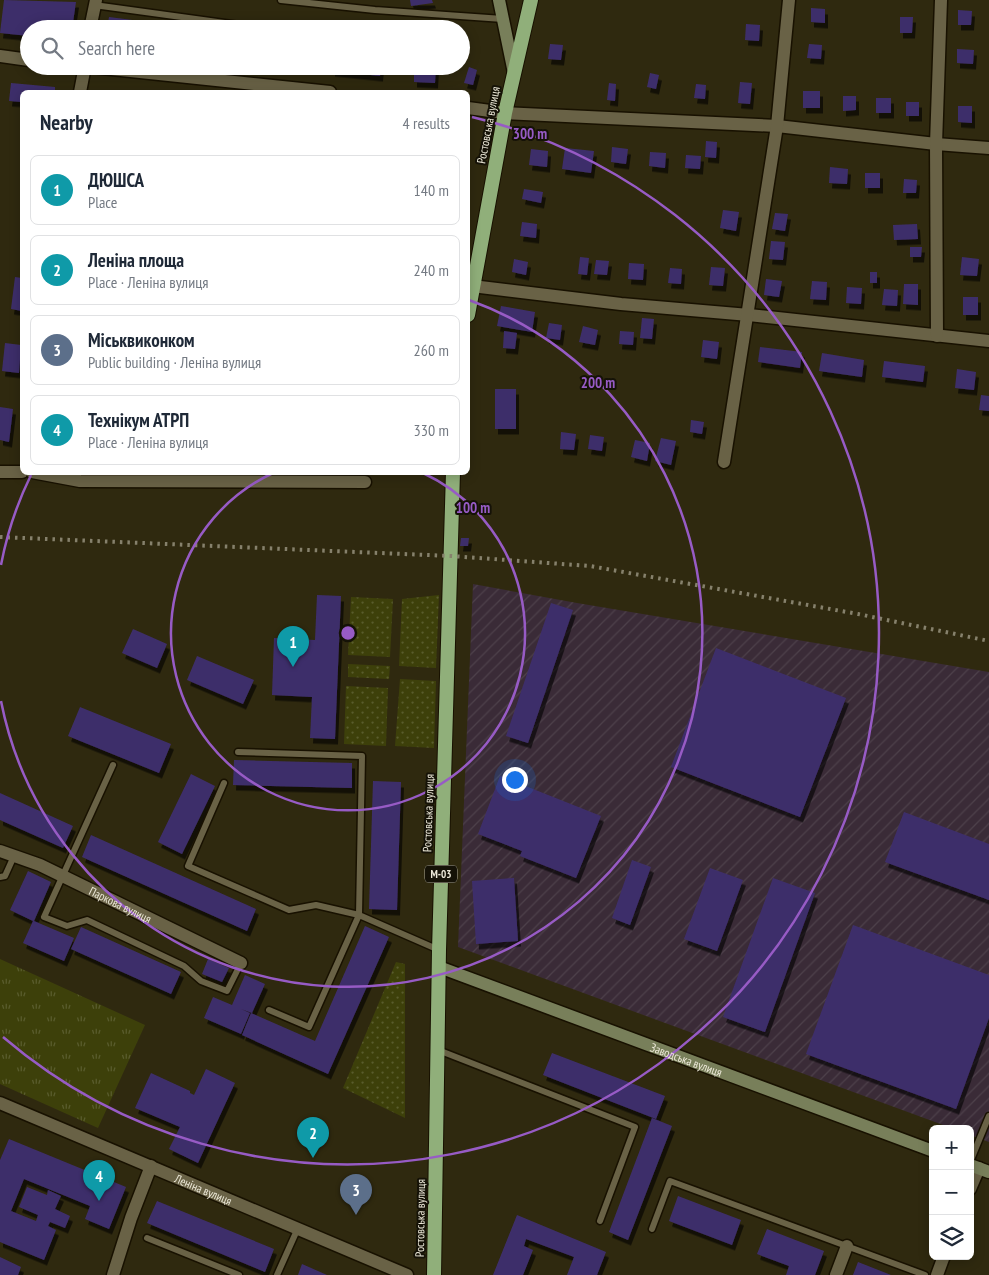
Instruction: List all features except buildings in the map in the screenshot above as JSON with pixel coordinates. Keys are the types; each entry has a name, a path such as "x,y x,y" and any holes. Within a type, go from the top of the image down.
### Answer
{"highway":[{"name":"Ростовська вулиця","path":"470,300 505,113 531,0"},
{"name":"Ростовська вулиця","path":"434,1275 438,967 453,475"}],"main road":[{"path":"499,0 514,73"},
{"name":"Заводська вулиця","path":"438,967 929,1150"}],"street":[{"path":"724,462 749,314 777,126 790,0"},
{"path":"937,336 936,144 941,0"},
{"path":"92,20 95,2"},
{"path":"0,56 20,59"},
{"path":"80,90 83,75"},
{"path":"169,75 311,90"},
{"path":"470,108 505,113 777,126 989,148"},
{"path":"472,286 621,304 749,314 989,341"},
{"path":"0,472 20,472"},
{"path":"48,475 80,481 279,478 365,482"},
{"name":"Паркова вулиця","path":"0,851 40,865 241,963"},
{"name":"Леніна вулиця","path":"0,1103 298,1227 407,1275"},
{"path":"114,1275 131,1218 151,1166"},
{"path":"836,1275 847,1246"},
{"path":"937,1275 943,1260"}],"lane":[{"path":"282,0 400,13 504,19"},
{"path":"95,2 211,20"},
{"path":"238,752 362,756 358,915 309,1026 269,1010"},
{"path":"113,765 44,917 67,926 86,920 184,966 201,981 227,991 241,963"},
{"path":"224,783 188,866 289,910 316,905 358,915 439,950"},
{"path":"0,877 4,876 14,856"},
{"path":"437,1050 635,1127 600,1221"},
{"path":"977,1167 989,1116"},
{"path":"652,1229 670,1181 925,1275"},
{"path":"277,1275 298,1227"},
{"path":"147,1238 239,1275"}],"shaded area":[{"path":"473,584 989,672 989,1142 974,1136 974,1125 943,1125 458,947"}],"green space":[{"path":"439,595 436,668 399,666 402,599"},
{"path":"351,597 393,599 390,657 348,655"},
{"path":"348,664 390,666 389,679 348,677"},
{"path":"400,679 436,681 434,748 395,746"},
{"path":"346,686 388,688 386,746 344,744"},
{"path":"0,959 145,1025 98,1128 0,1084"},
{"path":"396,962 405,964 405,1118 343,1088"}],"railway":[{"path":"0,537 451,556 590,566 858,614 989,641"}],"place":[{"name":"ДЮШСА","path":"293,667"},
{"name":"Леніна площа","path":"313,1158"},
{"name":"Технікум АТРП","path":"99,1201"},
{"name":"Міськвиконком","path":"356,1215"}]}
